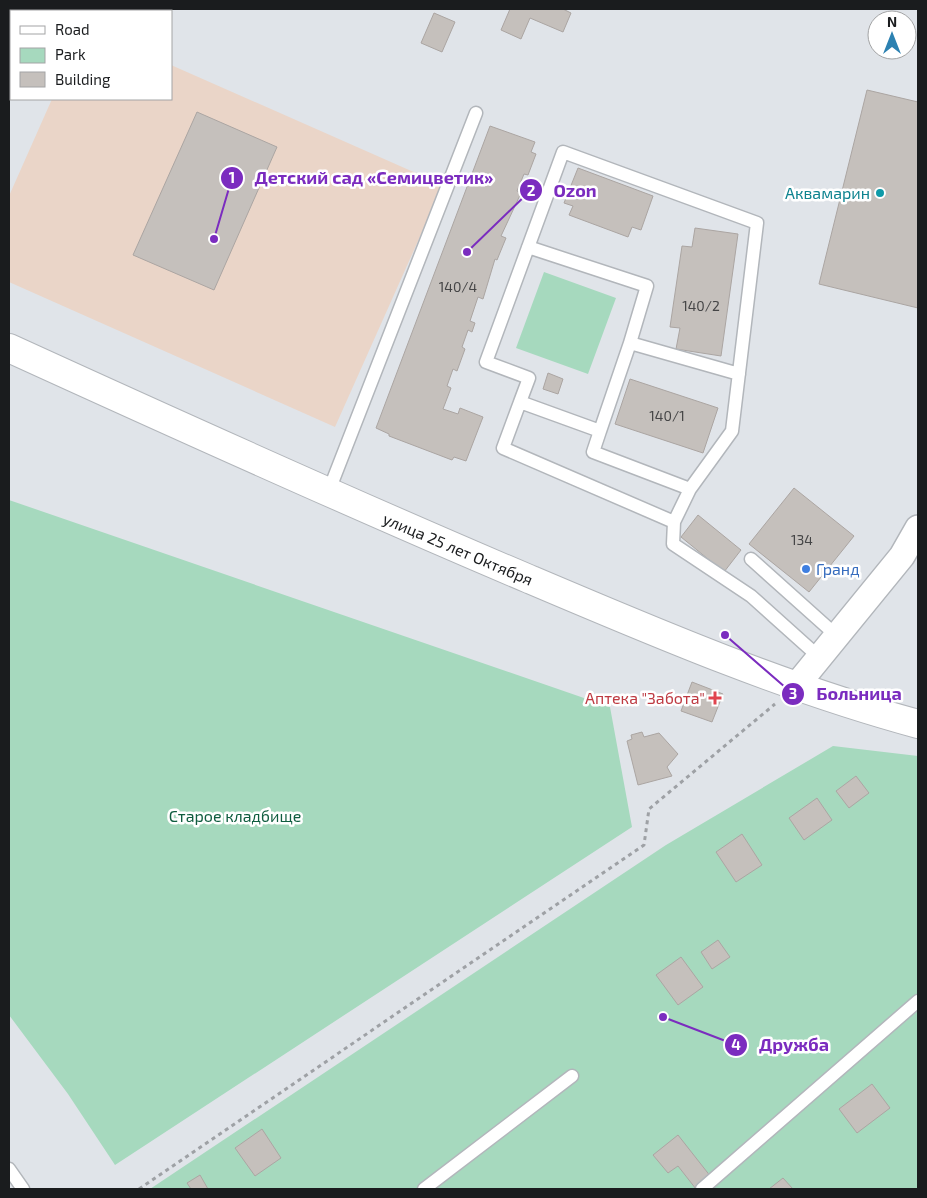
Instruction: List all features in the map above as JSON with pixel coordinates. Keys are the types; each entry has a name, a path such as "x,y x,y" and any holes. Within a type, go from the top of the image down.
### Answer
{"street":[{"name":"улица 25 лет Октября","path":"9,348 328,494 601,610 796,686 872,712 918,724"},
{"path":"796,686 902,556 918,528"}],"lane":[{"path":"328,494 476,113"},
{"path":"674,522 503,448 529,378 486,362 563,152 757,223 732,432 690,489 674,522 674,544 751,596 819,657"},
{"path":"528,247 647,286 593,452 690,489"},
{"path":"630,343 739,374"},
{"path":"520,402 600,432"},
{"path":"751,559 836,636"},
{"path":"702,1189 918,1001"},
{"path":"424,1189 572,1076"},
{"path":"9,1169 23,1189"}],"path":[{"path":"139,1189 644,844 649,809 796,686"}],"shaded area":[{"path":"172,65 443,185 335,427 9,282 9,196 52,100 172,100"}],"green space":[{"path":"544,272 616,298 588,374 516,348"},
{"name":"Старое кладбище","path":"9,500 610,707 632,827 115,1165 68,1094 9,1015"},
{"path":"833,746 918,756 918,1189 150,1189 666,845"}],"building":[{"path":"510,9 563,9 571,13 563,32 530,18 521,39 501,30"},
{"path":"434,13 455,22 442,52 421,43"},
{"name":"Аквамарин","path":"867,90 918,102 918,308 819,284"},
{"path":"197,112 277,147 214,290 133,255"},
{"path":"490,126 535,142 531,152 536,154 528,175 524,174 517,191 521,193 501,236 506,238 497,260 495,259 483,299 478,297 470,321 475,323 472,332 468,330 462,347 465,349 457,371 453,369 447,386 451,388 443,409 458,414 460,408 483,417 466,461 454,457 452,460 389,436 389,434 376,428"},
{"path":"578,168 653,196 641,230 632,227 628,237 569,215 573,206 564,203"},
{"path":"695,228 738,234 721,356 676,349 680,328 670,327 682,246 692,247"},
{"path":"548,373 563,379 558,394 543,389"},
{"path":"630,379 718,408 703,453 615,424"},
{"path":"794,488 854,536 809,592 749,544"},
{"path":"698,515 741,550 724,572 681,537"},
{"path":"692,682 723,694 712,722 681,711"},
{"path":"642,732 644,737 659,733 678,754 667,767 672,776 638,785 627,741 632,739 631,735"},
{"path":"856,776 869,793 849,808 836,791"},
{"path":"817,798 832,820 804,840 789,818"},
{"path":"742,834 762,865 736,882 716,852"},
{"path":"718,940 730,957 712,969 701,952"},
{"path":"681,957 703,987 678,1005 656,975"},
{"path":"872,1084 890,1108 857,1133 839,1109"},
{"path":"262,1129 281,1158 255,1176 235,1148"},
{"path":"678,1135 711,1177 696,1189 678,1166 668,1173 653,1155"},
{"path":"200,1175 208,1189 191,1189 187,1183"},
{"path":"783,1178 793,1189 769,1189"}],"place":[{"name":"Аквамарин","path":"880,193"},
{"name":"Детский сад «Семицветик»","path":"214,239"},
{"name":"Ozon","path":"467,252"},
{"name":"Гранд","path":"806,569"},
{"name":"Больница","path":"725,635"},
{"name":"Аптека \"Забота\"","path":"715,698"},
{"name":"Дружба","path":"663,1017"}]}
